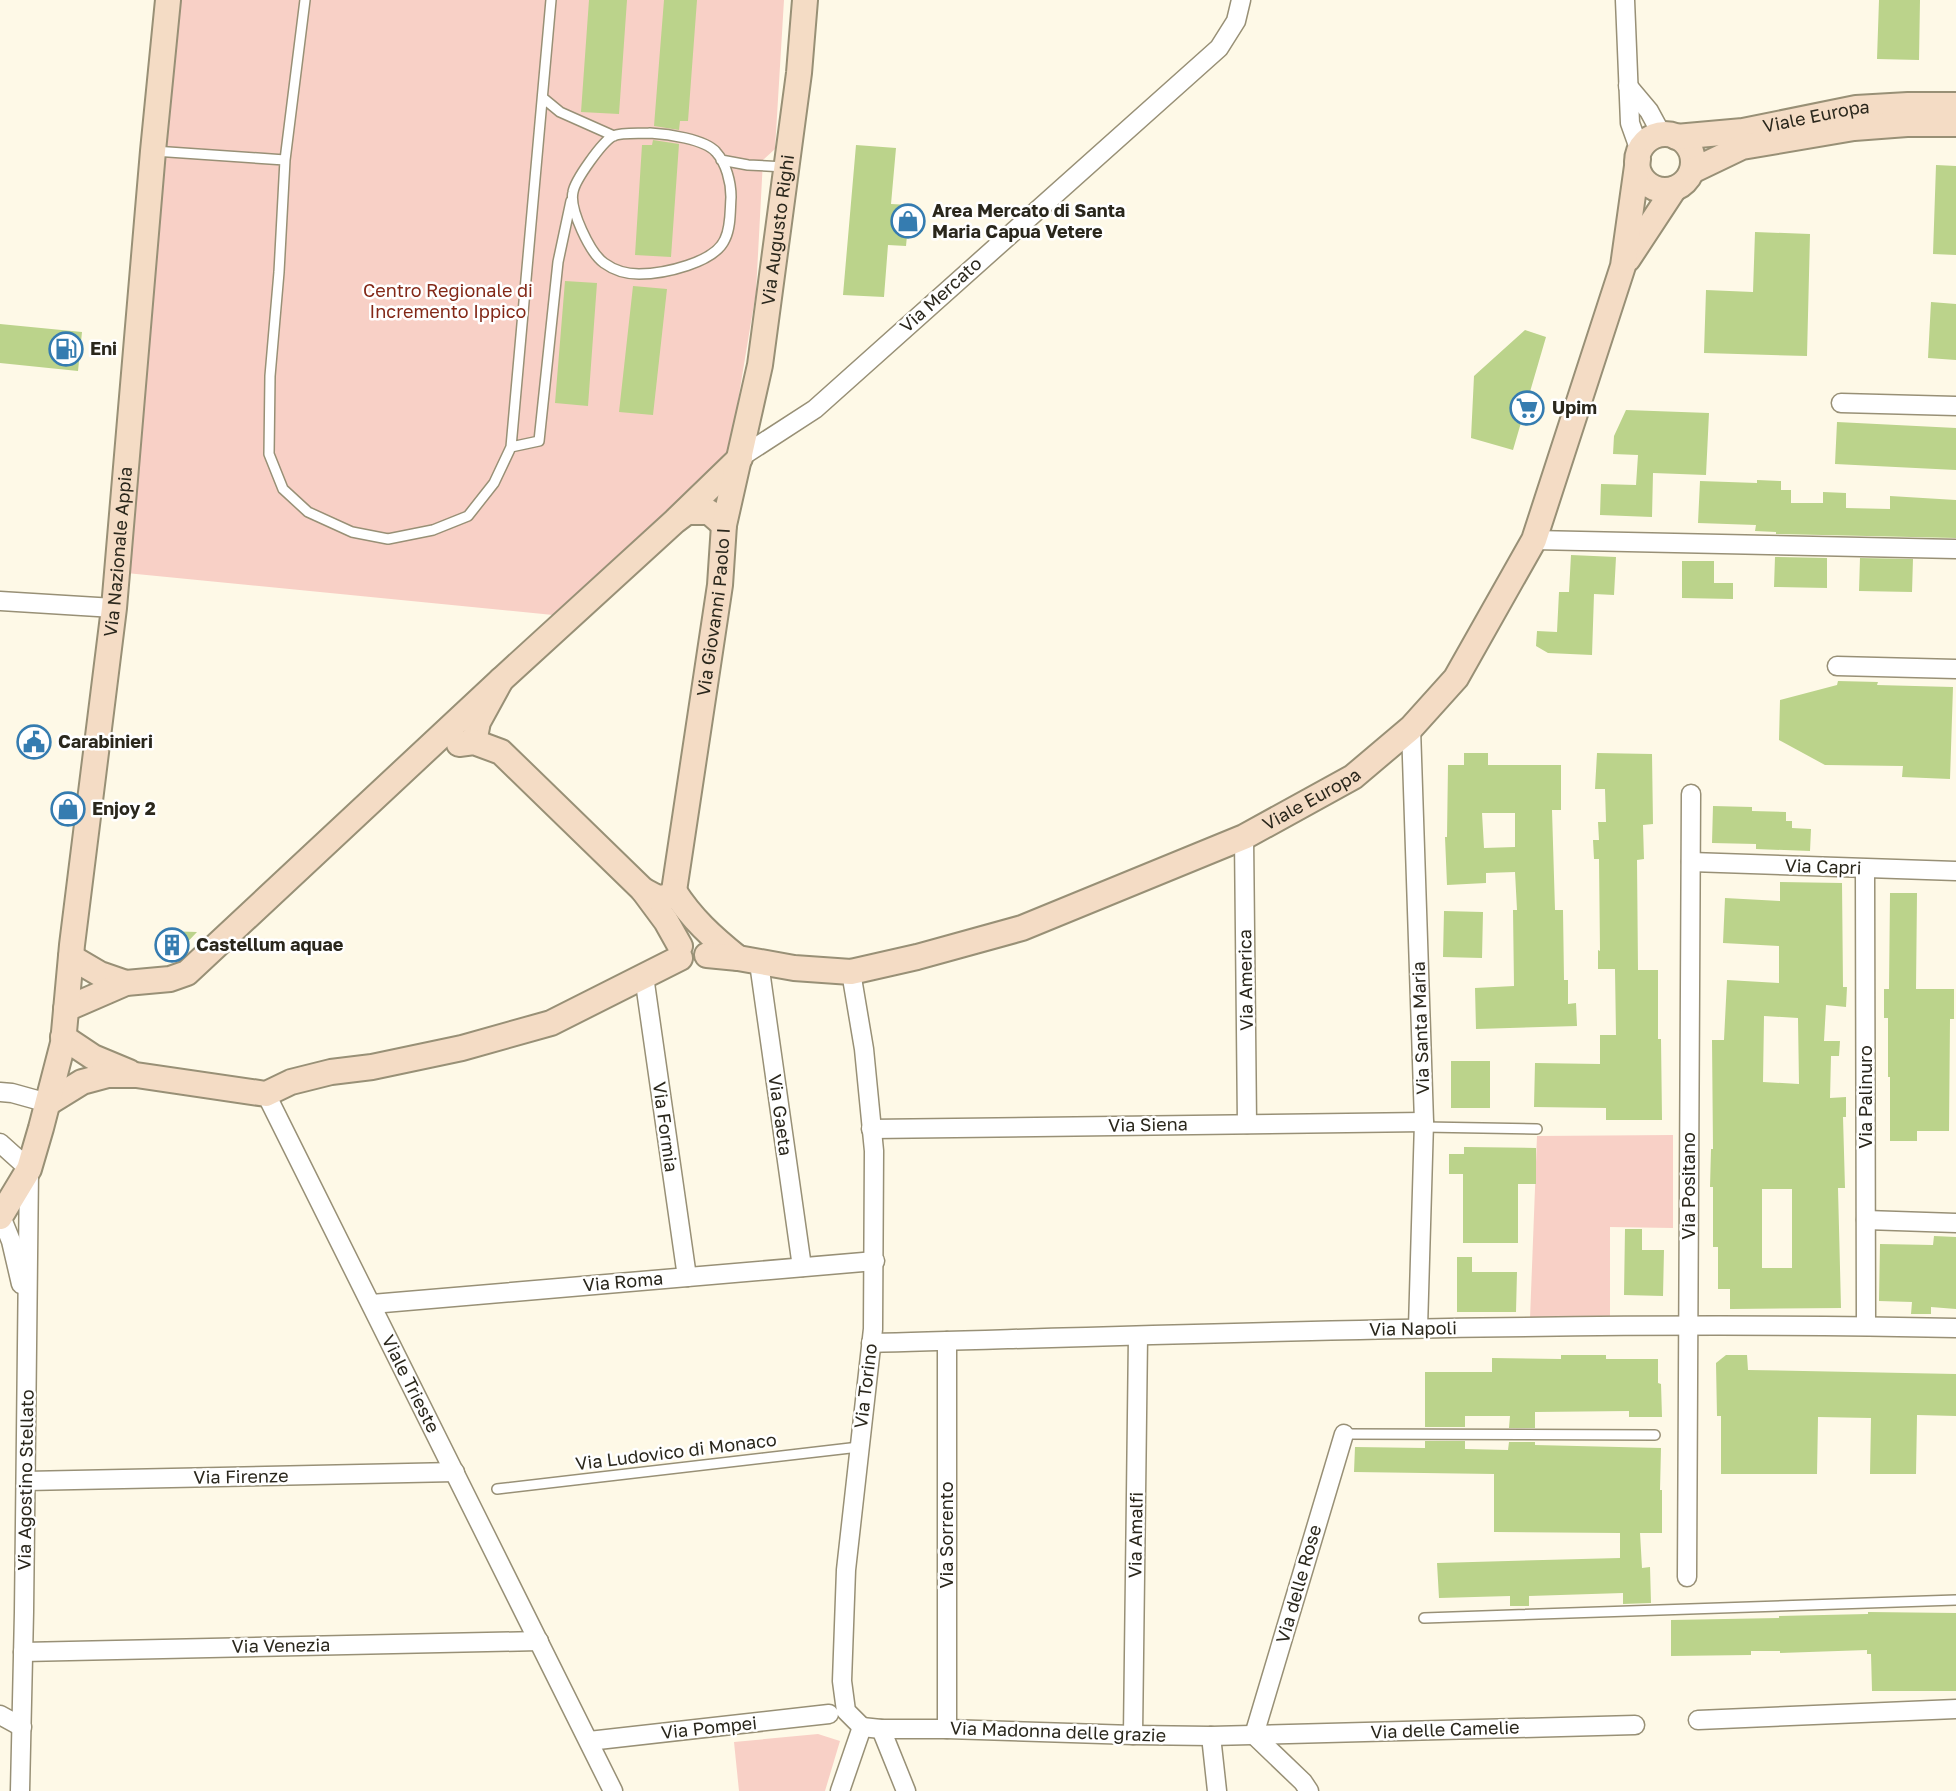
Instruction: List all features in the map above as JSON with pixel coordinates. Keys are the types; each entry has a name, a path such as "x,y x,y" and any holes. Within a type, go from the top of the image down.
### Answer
{"street":[{"name":"Via Nazionale Appia","path":"0,1216 29,1169 63,1037 114,608 168,0"},
{"name":"Via Augusto Righi","path":"724,525 760,365 799,73 805,0"},
{"name":"Via Mercato","path":"741,457 815,409 1219,48 1237,21 1241,0"},
{"path":"1625,0 1628,86 1630,123 1639,155 1638,169 1648,184 1656,189 1674,189 1688,179 1692,170 1689,147 1669,136 1628,86"},
{"name":"Viale Europa","path":"1669,136 1743,131 1856,108 1956,105"},
{"name":"Viale Europa","path":"1692,170 1742,147 1854,128 1956,124"},
{"path":"1639,155 1645,143 1653,137 1669,136"},
{"name":"Viale Europa","path":"680,952 682,942 690,937 700,938 707,946 707,956 794,968 851,972 918,957 1022,928 1244,837 1353,777 1411,728 1456,678 1534,540 1623,266 1639,155"},
{"name":"Viale Europa","path":"1623,266 1674,189"},
{"path":"1841,403 1956,406"},
{"path":"675,521 741,457"},
{"name":"Via Giovanni Paolo I","path":"474,742 478,722 501,680 675,521 687,512 709,512 724,525 720,585 674,891"},
{"path":"1534,540 1956,550"},
{"path":"0,601 114,608"},
{"path":"1838,666 1956,669"},
{"path":"66,1009 126,983 170,979 187,973 501,680"},
{"name":"Via Santa Maria","path":"1411,728 1424,1124 1418,1328"},
{"path":"0,1092 48,1103 82,1082 108,1075 136,1075 266,1094 291,1082 331,1072 372,1068 462,1048 551,1023 644,976 680,952 666,921 643,890 501,752 474,742 427,748"},
{"name":"Via Positano","path":"1687,1577 1691,794"},
{"name":"Via America","path":"1244,837 1247,1124"},
{"name":"Via Capri","path":"1691,862 1956,871"},
{"name":"Via Palinuro","path":"1865,869 1866,1326"},
{"path":"643,890 657,898 667,897 674,891 688,913 702,927 748,961"},
{"path":"71,957 100,974 126,983"},
{"name":"Via Gaeta","path":"748,961 802,1267"},
{"name":"Via Torino","path":"851,972 864,1049 874,1151 875,1261 873,1329 846,1570 842,1681 846,1711 872,1728 906,1791"},
{"name":"Via Formia","path":"644,976 687,1277"},
{"path":"63,1037 93,1057 136,1075"},
{"name":"Viale Trieste","path":"266,1094 613,1791"},
{"name":"Via Siena","path":"872,1129 1424,1124"},
{"path":"0,1143 29,1169"},
{"name":"Via Agostino Stellato","path":"20,1791 29,1169"},
{"path":"0,1216 11,1241 28,1325"},
{"path":"1866,1220 1956,1223"},
{"name":"Via Roma","path":"372,1304 875,1261"},
{"name":"Via Napoli","path":"871,1343 1418,1328 1956,1328"},
{"name":"Via Amalfi","path":"1133,1735 1138,1336"},
{"name":"Via Sorrento","path":"947,1341 947,1729"},
{"name":"Via delle Rose","path":"1254,1735 1344,1434"},
{"name":"Via Firenze","path":"26,1481 455,1472"},
{"name":"Via Venezia","path":"23,1652 539,1641"},
{"path":"1698,1720 1956,1709"},
{"path":"0,1714 22,1727"},
{"name":"Via Pompei","path":"589,1741 829,1714"},
{"name":"Via delle Camelie","path":"1254,1735 1635,1725"},
{"path":"840,1791 872,1728"},
{"name":"Via Madonna delle grazie","path":"872,1728 1133,1735 1254,1735"},
{"path":"1254,1735 1309,1791"},
{"path":"1212,1736 1217,1791"}],"lane":[{"path":"305,0 285,160 268,420 269,454 283,489 308,512 352,532 388,539 433,530 468,516 494,484 511,447 551,0"},
{"path":"543,98 560,112 614,136 650,133 678,136 715,150 731,188 725,241 710,255 679,269 638,274 618,271 601,262 586,239 575,214 572,191"},
{"path":"511,447 539,440 558,262 572,191 598,149 614,136"},
{"path":"153,151 285,160"},
{"path":"721,160 786,167"},
{"path":"1424,1124 1536,1129"},
{"path":"1344,1434 1655,1435"},
{"name":"Via Ludovico di Monaco","path":"497,1489 859,1447"},
{"path":"1424,1618 1956,1600"}],"green space":[{"name":"Centro Regionale di Incremento Ippico","path":"168,0 784,0 775,149 763,160 756,292 728,461 553,615 116,572"},
{"path":"1673,1135 1673,1228 1610,1227 1610,1320 1530,1319 1537,1136"},
{"path":"818,1734 840,1741 825,1791 739,1791 734,1742"}],"building":[{"path":"589,0 627,0 619,114 581,112"},
{"path":"664,0 697,0 688,121 680,121 679,130 654,126"},
{"path":"1879,0 1920,0 1919,60 1877,59"},
{"path":"653,140 679,144 671,257 635,255 642,145 652,145"},
{"path":"856,145 896,148 891,204 910,205 906,246 888,245 884,297 843,295"},
{"path":"1936,165 1956,166 1956,255 1933,254"},
{"path":"1755,232 1810,234 1807,356 1704,353 1706,290 1753,292"},
{"path":"565,281 597,283 588,406 555,403"},
{"path":"633,286 667,289 653,415 619,412"},
{"path":"1931,302 1956,304 1956,360 1928,358"},
{"path":"0,324 82,332 78,371 0,363"},
{"path":"1525,330 1546,337 1513,450 1471,438 1474,376"},
{"path":"1626,410 1709,413 1706,475 1653,473 1652,517 1600,515 1601,484 1636,485 1638,455 1613,454 1614,436"},
{"path":"1837,422 1956,428 1956,470 1835,464"},
{"path":"1757,480 1781,481 1781,490 1791,490 1791,503 1823,503 1823,492 1846,493 1846,508 1890,509 1890,496 1956,500 1956,538 1776,534 1755,531 1756,525 1698,523 1700,481 1757,483"},
{"path":"1571,555 1616,557 1614,595 1594,594 1592,655 1548,653 1536,646 1537,631 1557,632 1559,592 1569,592"},
{"path":"1775,557 1827,558 1827,588 1774,587"},
{"path":"1860,558 1913,559 1912,592 1859,591"},
{"path":"1682,561 1714,561 1714,583 1733,583 1733,599 1682,598"},
{"path":"1838,681 1953,687 1950,779 1902,777 1903,766 1825,765 1779,740 1780,700 1837,685"},
{"path":"1464,753 1488,753 1488,765 1561,765 1561,810 1552,810 1555,910 1563,910 1564,980 1568,980 1568,1004 1576,1003 1577,1026 1476,1029 1475,988 1514,986 1513,910 1517,910 1515,872 1486,873 1486,883 1447,885 1445,837 1448,765 1464,765","holes":["1482,813 1515,813 1515,847 1484,848"]},
{"path":"1597,753 1652,754 1653,824 1643,825 1644,859 1637,860 1638,970 1658,970 1662,1120 1606,1120 1606,1108 1534,1107 1535,1063 1600,1064 1600,1035 1616,1035 1615,969 1598,969 1599,859 1594,859 1593,840 1599,840 1598,822 1606,822 1605,789 1595,789"},
{"path":"1713,806 1752,807 1752,811 1786,812 1786,821 1792,821 1792,828 1811,829 1810,851 1756,849 1756,844 1712,843"},
{"path":"1780,882 1842,883 1843,987 1847,987 1846,1007 1826,1005 1824,1041 1840,1041 1839,1056 1831,1056 1830,1098 1846,1097 1846,1117 1843,1117 1845,1188 1838,1188 1841,1308 1730,1309 1730,1289 1718,1289 1718,1247 1713,1247 1713,1187 1710,1187 1713,1149 1712,1040 1724,1040 1727,980 1779,983 1779,946 1723,943 1725,898 1780,901","holes":["1764,1016 1798,1018 1799,1084 1763,1082","1762,1189 1792,1189 1792,1268 1762,1268"]},
{"path":"1890,893 1917,893 1916,989 1954,989 1954,1019 1950,1019 1949,1131 1917,1131 1917,1141 1890,1141 1888,1018 1884,1018 1884,989 1889,989"},
{"path":"1444,911 1483,912 1482,958 1443,957"},
{"name":"Castellum aquae","path":"166,931 197,932 179,951 164,950"},
{"path":"1451,1061 1490,1061 1490,1108 1451,1108"},
{"path":"1464,1147 1536,1148 1536,1184 1518,1184 1518,1243 1463,1243 1463,1174 1449,1174 1449,1154 1464,1154"},
{"path":"1625,1229 1642,1229 1642,1250 1664,1250 1663,1296 1624,1295"},
{"path":"1934,1236 1956,1237 1956,1309 1931,1307 1931,1314 1911,1314 1912,1302 1879,1301 1880,1244 1933,1245"},
{"path":"1457,1257 1472,1257 1472,1272 1517,1272 1516,1312 1457,1312"},
{"path":"1561,1355 1606,1355 1606,1359 1658,1359 1662,1417 1629,1417 1629,1411 1535,1412 1535,1428 1509,1428 1510,1416 1465,1416 1465,1427 1425,1427 1425,1372 1492,1372 1492,1358 1561,1359"},
{"path":"1726,1355 1747,1355 1748,1370 1956,1374 1956,1416 1917,1415 1916,1474 1870,1474 1871,1418 1818,1417 1817,1474 1721,1474 1721,1416 1717,1416 1716,1363"},
{"path":"1425,1441 1465,1441 1465,1449 1508,1450 1509,1442 1661,1448 1662,1533 1640,1533 1642,1568 1650,1567 1651,1603 1623,1604 1623,1593 1529,1596 1529,1606 1510,1606 1510,1596 1439,1598 1437,1563 1620,1558 1620,1533 1494,1532 1494,1474 1354,1472 1355,1447 1425,1448"},
{"path":"1868,1612 1956,1613 1956,1691 1872,1691 1871,1654 1867,1654 1867,1650 1780,1653 1751,1651 1751,1655 1671,1656 1671,1620 1779,1618"}],"place":[{"name":"Area Mercato di Santa Maria Capua Vetere","path":"908,221"},
{"name":"Eni","path":"66,349"},
{"name":"Upim","path":"1527,408"},
{"name":"Carabinieri","path":"34,742"},
{"name":"Enjoy 2","path":"68,809"},
{"name":"Castellum aquae","path":"172,945"}]}
